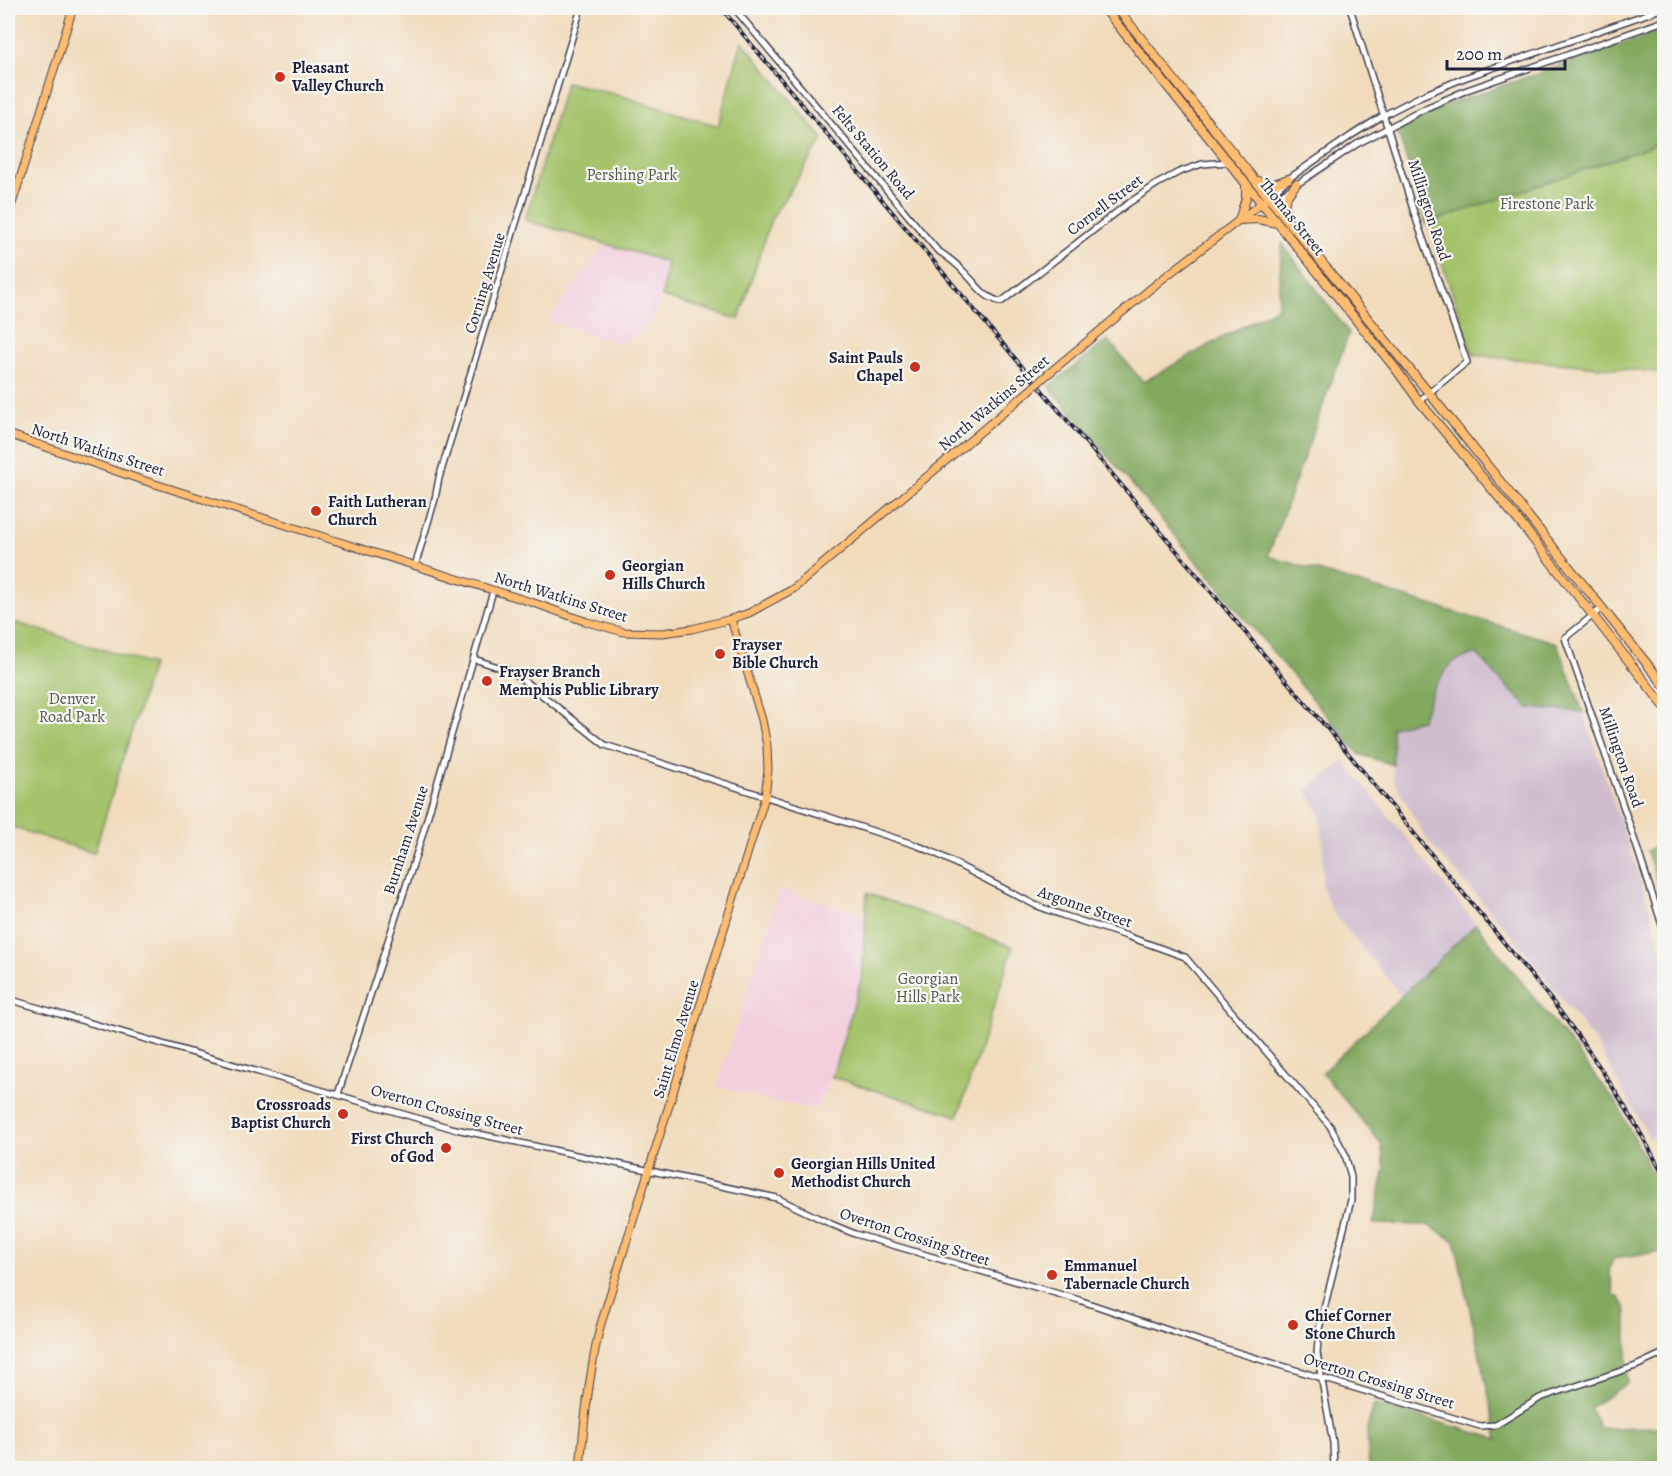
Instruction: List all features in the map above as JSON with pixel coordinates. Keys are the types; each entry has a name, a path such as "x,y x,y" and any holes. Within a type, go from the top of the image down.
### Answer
{"highway":[{"name":"Thomas Street","path":"1104,8 1229,163 1249,180 1265,200 1278,223 1665,706"},
{"name":"Thomas Street","path":"1117,8 1240,160 1249,180"},
{"path":"1278,223 1258,219 1239,220 1249,180 1269,186 1292,182"},
{"path":"1288,220 1284,201 1292,182"},
{"name":"Thomas Street","path":"1265,200 1288,220 1665,685"},
{"path":"1362,327 1370,320"},
{"path":"1387,358 1395,351"}],"main road":[{"path":"8,214 74,8"},
{"name":"North Watkins Street","path":"8,434 139,479 587,622 624,632 672,632 692,629 749,613 793,589 1161,280 1265,200"},
{"name":"Saint Elmo Avenue","path":"580,1468 593,1355 600,1327 765,797 768,770 767,746 762,720 731,619"}],"street":[{"name":"Corning Avenue","path":"415,566 439,478 581,8"},
{"name":"Felts Station Road","path":"734,8 937,250 951,259 982,293 1001,302"},
{"name":"Millington Road","path":"1350,8 1416,219 1467,362 1419,401"},
{"name":"North Watkins Street","path":"1265,200 1281,195 1292,182 1352,135 1421,96 1464,78 1664,8"},
{"name":"North Watkins Street","path":"1292,182 1357,144 1426,108 1467,90 1665,21"},
{"name":"Cornell Street","path":"1001,302 1157,184 1179,172 1202,164 1229,163 1240,160"},
{"name":"Burnham Avenue","path":"338,1094 420,843 493,591"},
{"name":"Millington Road","path":"1602,608 1565,638 1665,931"},
{"name":"Argonne Street","path":"474,659 513,672 605,745 916,845 1035,905 1185,957 1330,1126 1345,1154 1351,1177 1351,1200 1319,1329 1317,1353 1333,1443 1334,1468"},
{"name":"Overton Crossing Street","path":"8,999 451,1128 777,1198 855,1234 1079,1300 1203,1342 1480,1426 1496,1425 1540,1398 1636,1366 1665,1353"}],"shaded area":[{"path":"605,244 667,262 662,297 651,324 638,335 619,344 548,320"},
{"path":"1476,653 1529,708 1583,712 1646,896 1664,958 1664,1129 1650,1139 1596,1043 1516,940 1426,839 1393,779 1392,727 1421,720 1434,688 1451,663"},
{"path":"1344,761 1476,924 1402,996 1331,910 1322,886 1323,845 1320,815 1307,790"},
{"path":"780,889 866,915 862,977 832,1077 819,1107 810,1108 771,1101 717,1086"}],"green space":[{"path":"1664,30 1664,142 1426,224 1398,132 1446,105"},
{"name":"Firestone Park","path":"1664,31 1664,373 1473,355 1398,132"},
{"name":"Pershing Park","path":"742,41 823,139 771,219 739,319 662,297 667,262 525,220 566,82 625,97 718,126"},
{"path":"1282,243 1349,333 1268,556 1557,643 1583,712 1529,708 1476,653 1451,663 1434,688 1421,720 1392,727 1393,765 1359,754 1049,386 1108,340 1143,382 1278,307"},
{"name":"Denver Road Park","path":"8,620 152,665 94,853 8,826"},
{"path":"1664,841 1664,904 1647,851"},
{"name":"Georgian Hills Park","path":"867,893 1013,947 958,1116 832,1077 862,977"},
{"path":"1476,924 1616,1102 1664,1198 1664,1251 1614,1258 1609,1268 1614,1294 1620,1298 1627,1311 1627,1383 1590,1408 1600,1428 1664,1427 1664,1468 1369,1468 1367,1429 1374,1404 1498,1439 1455,1241 1428,1225 1373,1224 1385,1168 1381,1143 1322,1073"}],"railway":[{"path":"721,8 1338,741 1552,1001 1612,1087 1664,1177"}],"place":[{"name":"Pleasant Valley Church","path":"280,77"},
{"name":"Saint Pauls Chapel","path":"915,367"},
{"name":"Faith Lutheran Church","path":"316,511"},
{"name":"Georgian Hills Church","path":"610,575"},
{"name":"Frayser Bible Church","path":"720,654"},
{"name":"Frayser Branch Memphis Public Library","path":"487,681"},
{"name":"Crossroads Baptist Church","path":"343,1114"},
{"name":"First Church of God","path":"446,1148"},
{"name":"Georgian Hills United Methodist Church","path":"779,1173"},
{"name":"Emmanuel Tabernacle Church","path":"1052,1275"},
{"name":"Chief Corner Stone Church","path":"1293,1325"}]}
